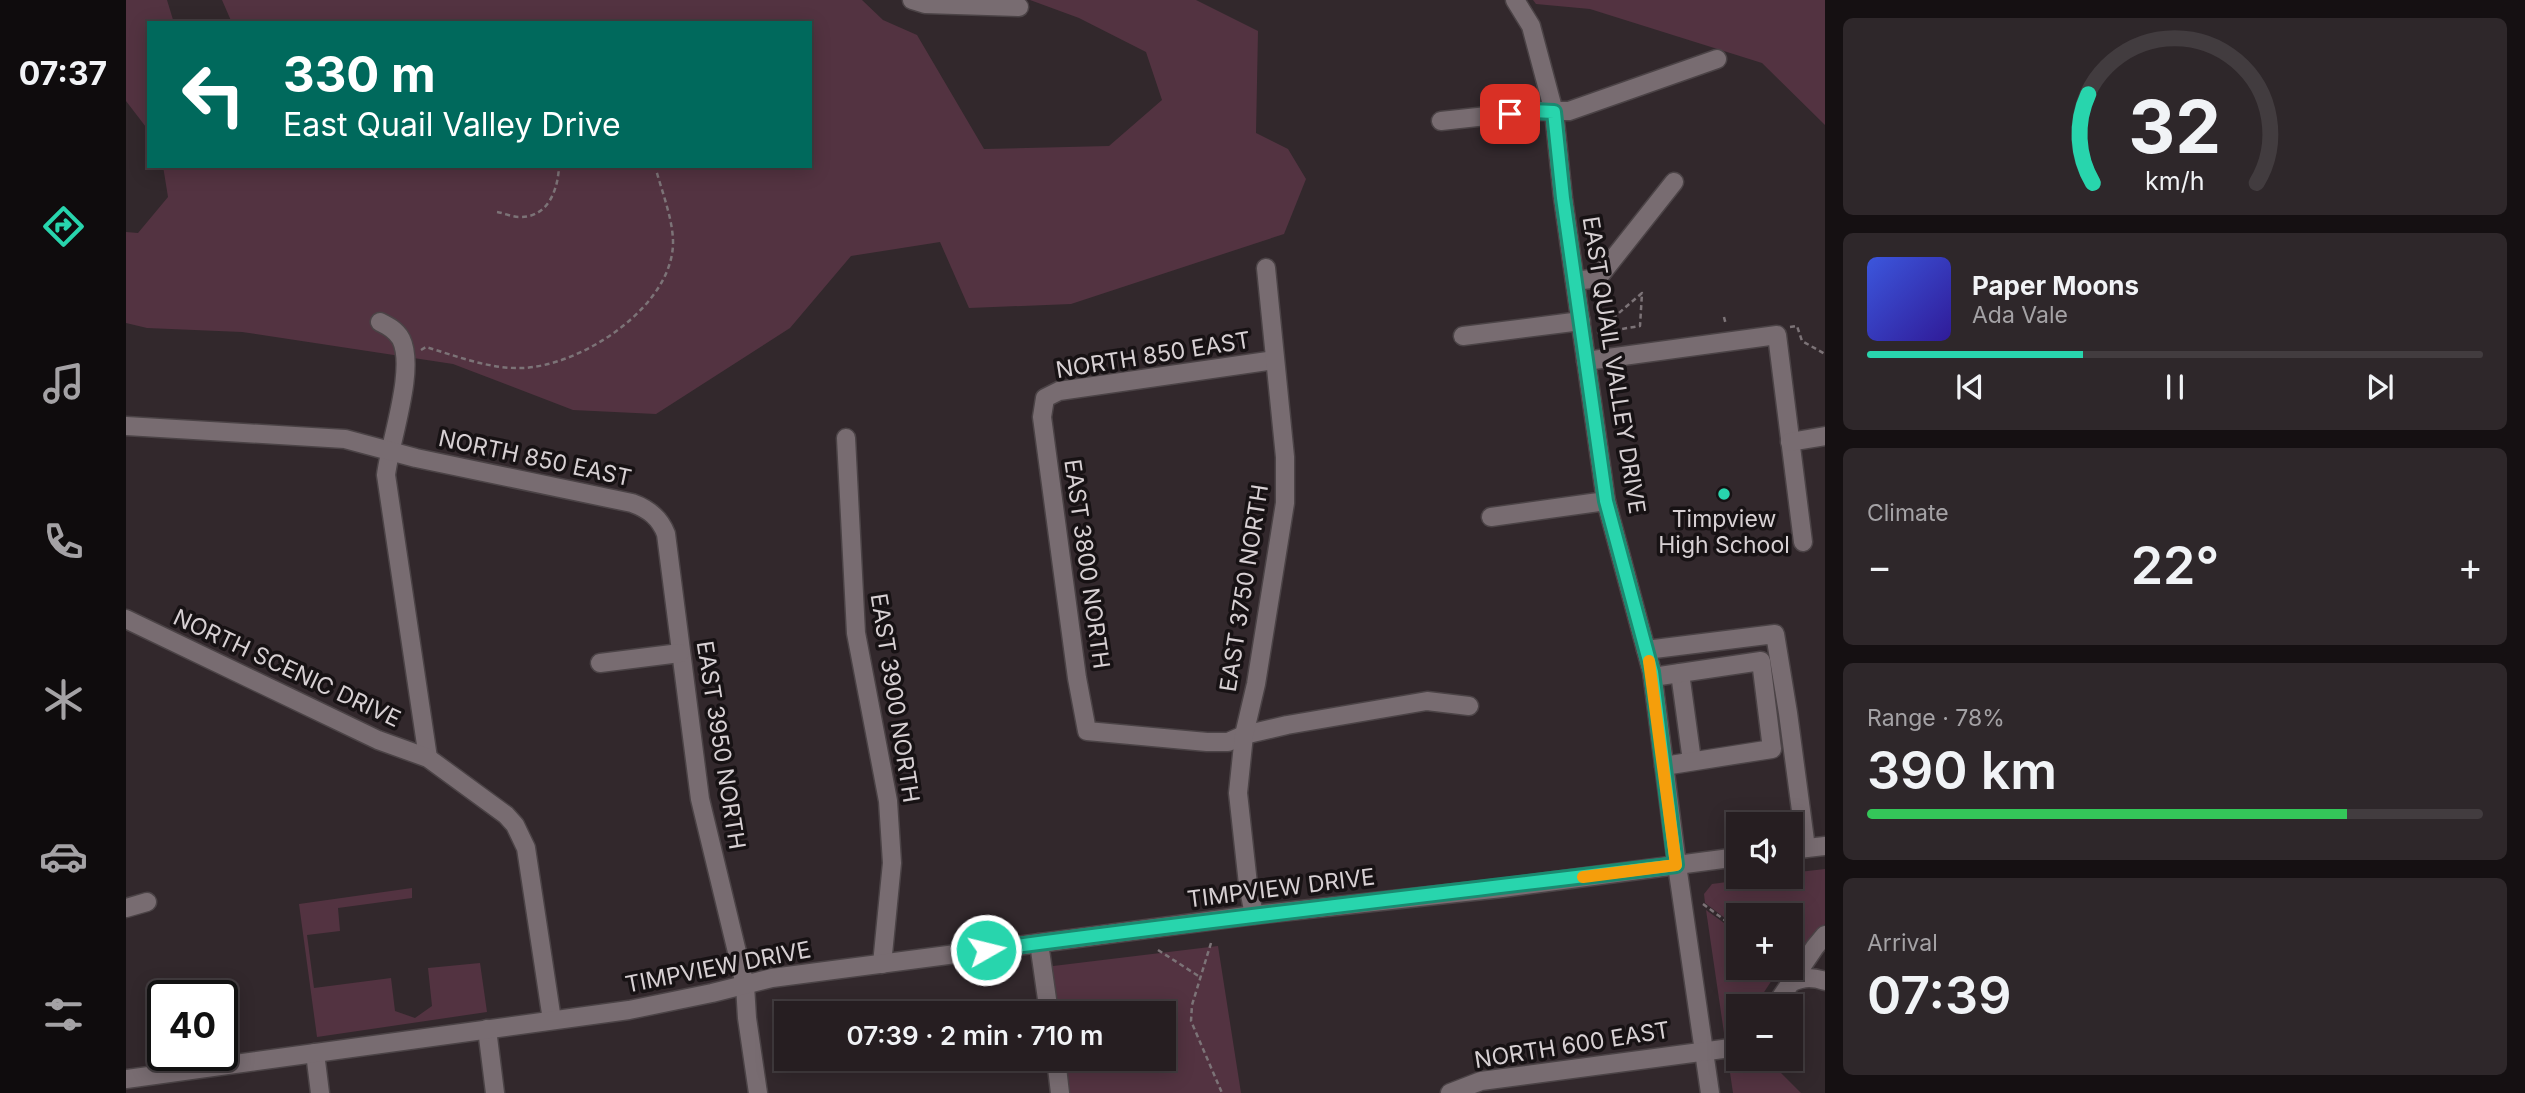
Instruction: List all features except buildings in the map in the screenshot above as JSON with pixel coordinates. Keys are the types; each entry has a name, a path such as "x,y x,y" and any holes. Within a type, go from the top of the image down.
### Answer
{"street":[{"path":"912,0 952,6 1019,7"},
{"name":"EAST QUAIL VALLEY DRIVE","path":"1515,0 1531,26 1554,112 1606,501 1653,677 1676,865 1710,1093"},
{"path":"1441,121 1532,111 1569,111 1717,58"},
{"path":"1575,281 1598,278 1674,182"},
{"name":"EAST 3750 NORTH","path":"1254,915 1238,793 1244,735 1256,684 1285,503 1285,457 1273,360 1266,268"},
{"path":"1463,336 1581,321"},
{"path":"380,322 394,330 401,340 407,359 400,411 389,450 386,475 428,758"},
{"path":"1586,361 1777,335 1803,542"},
{"name":"NORTH 850 EAST","path":"1045,403 1045,398 1059,391 1273,360"},
{"name":"EAST 3800 NORTH","path":"1045,403 1042,417 1077,678 1087,731 1208,742 1228,742 1244,735"},
{"name":"NORTH 850 EAST","path":"126,426 345,439 416,458 632,503 657,517 663,527"},
{"path":"1790,442 1825,436"},
{"name":"EAST 3900 NORTH","path":"846,438 856,633 888,802 892,863 882,964"},
{"path":"1491,517 1606,501"},
{"name":"EAST 3950 NORTH","path":"663,527 700,799 745,985 758,1093"},
{"name":"NORTH SCENIC DRIVE","path":"126,620 378,740 428,758 506,815 522,836 526,848 552,1020"},
{"path":"1646,650 1775,634 1788,713 1795,812"},
{"path":"600,663 680,653"},
{"path":"1653,677 1761,661 1772,749 1664,766"},
{"path":"1680,673 1692,761"},
{"path":"1244,735 1427,701 1469,706"},
{"path":"1803,848 1825,846"},
{"name":"TIMPVIEW DRIVE","path":"126,1080 629,1010 772,978 1254,915 1502,888 1726,859"},
{"path":"126,908 148,902"},
{"path":"1784,994 1825,935"},
{"path":"1038,943 1047,1001"},
{"path":"1792,982 1814,977 1825,981"},
{"path":"486,1029 495,1093"},
{"name":"NORTH 600 EAST","path":"1450,1093 1481,1082 1726,1048"},
{"path":"315,1053 320,1093"},
{"path":"1057,1071 1060,1093"}],"path":[{"path":"497,212 520,217 535,214 546,206 554,194 559,168"},
{"path":"407,359 426,347 487,364 520,368 554,364 577,355 606,338 651,299 664,279 673,240 655,168"},
{"path":"1642,293 1640,327 1596,333 1624,309 1642,293"},
{"path":"1724,317 1727,332"},
{"path":"1790,327 1797,326 1802,341 1825,354"},
{"path":"1703,904 1726,921"},
{"path":"1211,943 1192,1005 1191,1021 1222,1093"},
{"path":"1158,950 1200,977"}],"shaded area":[{"path":"126,0 167,0 173,21 147,21 147,128 126,101"},
{"path":"222,0 862,0 883,20 917,35 984,149 1109,146 1162,100 1146,52 1079,18 1030,0 1196,0 1258,31 1256,133 1288,149 1306,179 1284,234 1071,304 969,308 940,242 851,256 790,328 656,414 573,410 453,364 242,332 147,328 126,323 126,232 138,233 168,197 163,168 812,168 812,21 231,21"},
{"path":"1533,0 1825,0 1825,125 1762,63 1590,9 1536,4"},
{"path":"1825,869 1825,924 1803,950 1803,903 1726,903 1726,919 1705,903 1704,894 1712,884 1726,882 1726,889 1803,889 1803,872"},
{"path":"412,888 412,898 338,908 340,931 307,935 314,988 391,978 395,1011 415,1018 432,1006 428,968 480,963 487,1012 317,1037 299,904"},
{"path":"1706,910 1726,924 1726,980 1772,980 1763,994 1726,994 1724,1033"},
{"path":"1218,946 1241,1093 1063,1093 1061,1071 1176,1071 1176,1001 1051,1001 1045,967"},
{"path":"1730,1071 1779,1071 1801,1093 1733,1093"}],"slow traffic":[{"path":"1583,877 1676,865 1649,661"}],"place":[{"name":"Timpview High School","path":"1724,494"}],"route":[{"path":"986,950 1676,865 1652,672 1606,501 1563,198 1554,112 1510,114"}]}
